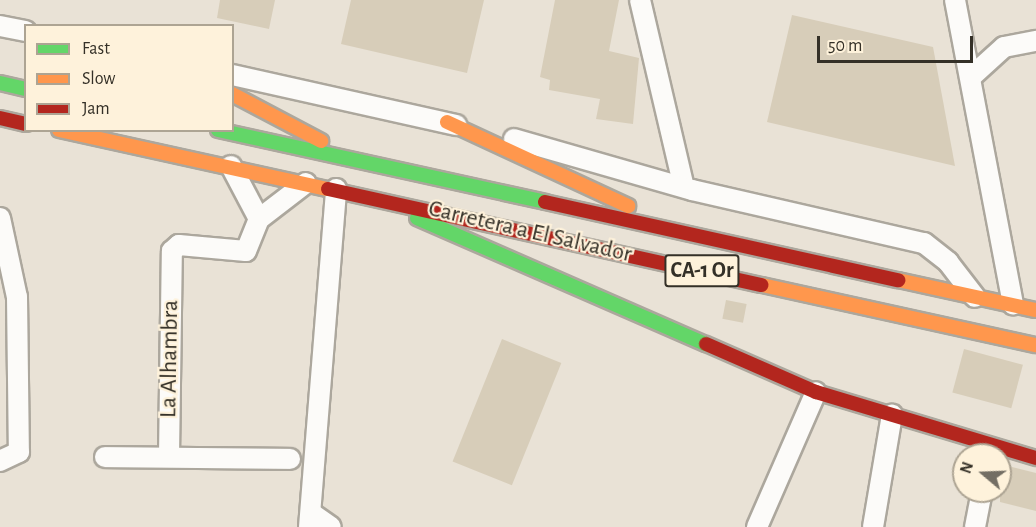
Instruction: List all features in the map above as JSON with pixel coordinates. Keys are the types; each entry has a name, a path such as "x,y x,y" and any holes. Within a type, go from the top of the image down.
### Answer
{"main road":[{"path":"0,83 24,89"},
{"path":"234,95 357,160"},
{"path":"0,118 24,124"},
{"path":"447,122 676,229"},
{"name":"Carretera a El Salvador","path":"69,132 528,232 1017,320 1036,310"},
{"name":"Carretera a El Salvador","path":"227,132 676,229 975,297 1017,320 1036,345"},
{"path":"369,196 518,264 816,392 892,415 970,443"},
{"path":"518,264 528,232"},
{"path":"1012,454 1036,458"}],"street":[{"path":"640,0 684,187"},
{"path":"955,0 972,76 1017,320"},
{"path":"0,26 24,31"},
{"path":"972,76 1004,48 1036,42"},
{"path":"234,75 447,122 684,187 924,243 948,262 975,297"},
{"path":"231,166 259,219 306,183"},
{"path":"331,527 310,520 336,189"},
{"path":"0,218 19,452 0,461"},
{"name":"La Alhambra","path":"169,456 172,251 179,245 246,251 259,219"},
{"path":"757,527 816,392"},
{"path":"873,527 892,415"},
{"path":"105,457 290,459"},
{"path":"975,527 980,503"}],"building":[{"path":"220,0 275,0 269,29 217,18"},
{"path":"351,0 484,0 467,73 341,44"},
{"path":"555,0 619,0 609,51 639,58 633,124 596,119 600,99 549,90 550,80 540,77"},
{"path":"792,15 933,47 955,166 767,122"},
{"path":"726,300 747,304 743,323 722,319"},
{"path":"502,339 561,363 512,485 453,461"},
{"path":"964,349 1023,365 1011,408 952,392"},
{"path":"1012,467 1036,473 1036,511 1004,503 1012,503"}],"traffic: fast":[{"path":"0,83 24,89"},
{"path":"227,132 545,202"},
{"path":"417,218 706,344"}],"traffic: slow":[{"path":"234,95 321,141"},
{"path":"447,122 628,206"},
{"path":"68,132 328,189"},
{"path":"898,280 1036,310"},
{"path":"762,285 1036,345"}],"traffic: jam":[{"path":"0,118 24,124"},
{"path":"328,189 762,285"},
{"path":"545,202 898,280"},
{"path":"706,344 816,392 1036,458"}]}
